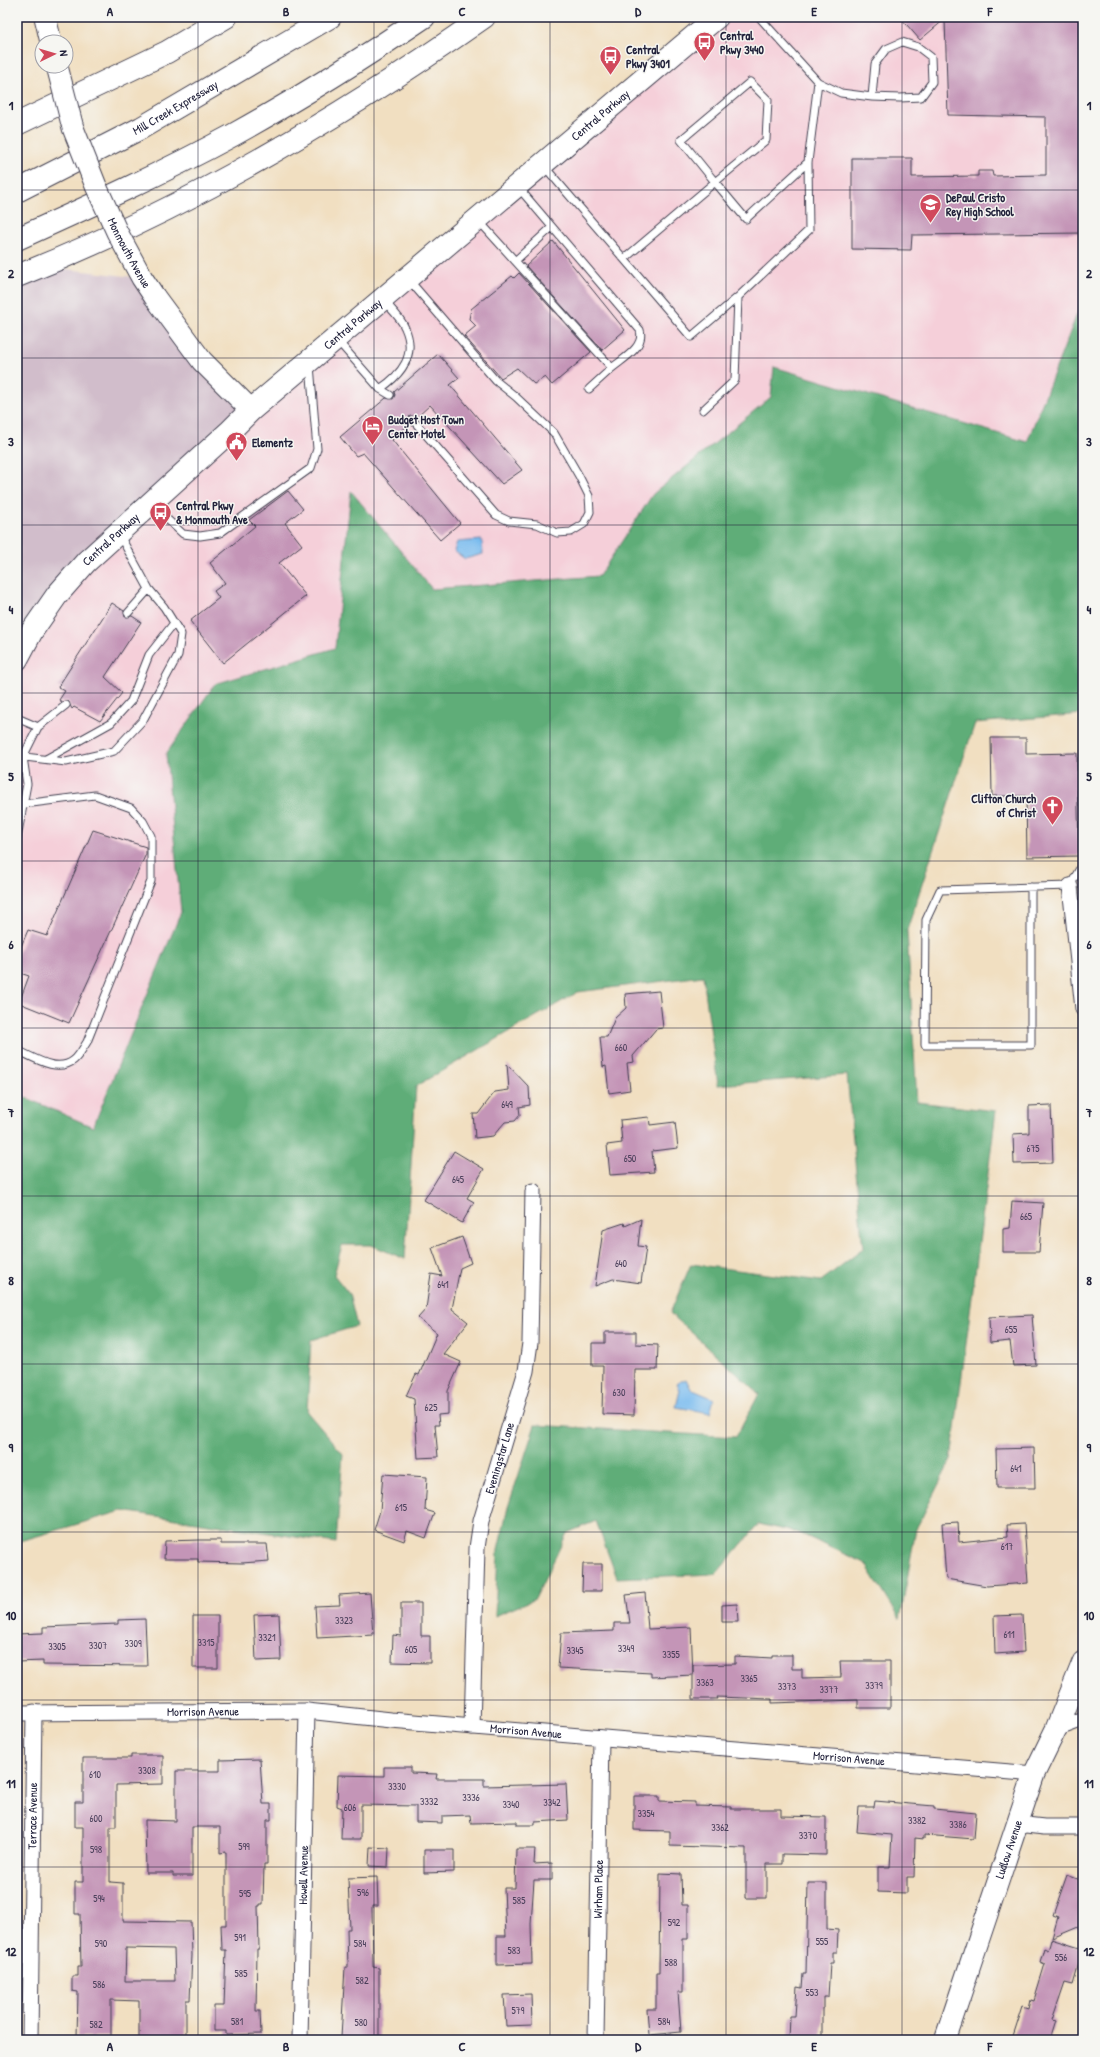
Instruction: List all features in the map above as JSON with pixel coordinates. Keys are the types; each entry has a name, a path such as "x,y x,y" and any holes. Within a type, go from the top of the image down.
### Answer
{"main road":[{"path":"17,124 167,52 226,17"},
{"name":"Mill Creek Expressway","path":"17,191 141,128 330,17"},
{"path":"17,238 146,179 233,135 316,86 424,17"},
{"path":"17,276 68,256 150,217 240,170 344,110 426,58 484,17"},
{"name":"Central Parkway","path":"17,659 32,631 57,595 86,562 251,410 717,17"}],"street":[{"path":"45,18 49,34"},
{"name":"Monmouth Avenue","path":"59,74 73,128 117,232 142,278 202,361 251,410"},
{"path":"1070,886 1083,1008"},
{"name":"Eveningstar Lane","path":"472,1727 477,1548 481,1521 526,1371 530,1343 533,1191"},
{"name":"Ludlow Avenue","path":"946,2040 1034,1774 1056,1729 1083,1662"},
{"name":"Morrison Avenue","path":"17,1713 308,1710 472,1727 1034,1774"},
{"name":"Howell Avenue","path":"300,2040 308,1710"},
{"name":"Terrace Avenue","path":"30,2040 34,1712"},
{"path":"1056,1729 1083,1719"},
{"name":"Wirham Place","path":"596,2040 601,1738"},
{"path":"1017,1824 1044,1827 1083,1827"}],"lane":[{"path":"759,17 818,82 841,93 872,97 921,97 932,82 931,57 918,47 902,42 886,49 875,64 872,97"},
{"path":"624,259 715,182 766,140 768,100 750,82 681,140 715,182 746,219 808,162"},
{"path":"543,164 691,337 738,298 809,230 808,162 818,82"},
{"path":"517,186 640,330 642,337 640,343 589,390"},
{"path":"478,219 612,368"},
{"path":"515,261 552,227"},
{"path":"408,278 496,381 516,397 554,434 580,476 589,496 590,512 584,524 571,532 557,533 537,524 509,521 496,515 413,420"},
{"path":"703,410 736,380 738,298"},
{"path":"380,389 395,379 406,364 410,342 404,326 382,299"},
{"path":"336,339 380,389 390,395"},
{"path":"150,504 183,534 200,536 220,533 311,468 317,449 310,361"},
{"path":"20,756 66,762 114,751 143,720 178,655 181,634 149,589 118,533"},
{"path":"128,613 149,589"},
{"path":"46,759 111,723 131,701 149,654 174,623"},
{"path":"18,836 27,784 20,756 38,727 66,705"},
{"path":"17,718 38,727"},
{"path":"17,1050 48,1064 64,1065 74,1060 87,1042 106,998 151,881 152,874 150,836 143,821 132,808 95,795 24,804"},
{"path":"1030,887 1030,1045 926,1045 926,920 940,890 1030,887 1070,886 1083,863"}],"shaded area":[{"path":"717,17 1083,17 1083,299 1027,442 774,367 771,397 653,494 599,576 432,589 351,492 335,648 215,684 166,754 181,912 93,1127 17,1094 17,659 86,562"},
{"path":"58,268 142,278 251,410 118,533 17,659 17,282"}],"green space":[{"path":"1083,299 1083,714 975,723 907,930 917,1102 996,1111 951,1460 916,1529 900,1619 865,1563 799,1533 759,1524 716,1574 617,1578 596,1521 567,1533 535,1599 495,1616 498,1550 508,1507 535,1425 736,1437 759,1394 670,1313 691,1264 821,1281 863,1249 847,1075 718,1085 703,976 578,992 416,1086 405,1259 371,1245 342,1245 334,1275 349,1294 357,1326 311,1340 307,1412 343,1454 336,1543 122,1511 17,1542 17,1094 93,1127 181,912 166,754 215,684 335,648 351,491 432,589 599,576 653,494 771,397 774,367 1027,442"}],"water":[{"path":"482,540 483,554 465,559 454,551 457,542"},
{"path":"686,1379 691,1389 714,1399 710,1413 676,1407 680,1390 677,1383"}],"building":[{"path":"900,17 1083,17 1083,233 912,235 911,250 852,249 852,158 912,158 912,177 978,176 978,171 992,171 993,176 1046,175 1046,117 948,115 945,19 920,40"},
{"path":"553,241 625,330 602,350 526,266"},
{"path":"519,273 591,352 552,385 545,377 534,384 517,368 501,378 464,336 476,326 469,319 471,309 512,276 514,278"},
{"name":"Budget Host Town Center Motel","path":"438,354 459,378 450,385 522,470 502,484 430,405 417,417 410,416 408,419 409,424 392,440 460,523 440,540 363,453 356,456 340,437 386,398 393,399 395,395 394,392"},
{"path":"288,491 303,509 285,523 302,545 279,563 306,596 223,663 190,621 219,598 214,591 225,583 210,563 255,526 249,520"},
{"path":"112,603 124,611 125,617 132,616 141,622 105,677 122,693 100,721 74,707 72,709 68,701 62,702 59,700 65,691 58,687"},
{"name":"Clifton Church of Christ","path":"991,738 1026,738 1026,754 1077,753 1079,856 1027,857 1026,796 992,796"},
{"path":"93,830 146,847 146,854 69,1023 19,1003 29,976 17,972 17,956 28,930 47,936"},
{"path":"659,991 663,1028 656,1029 633,1056 634,1062 627,1063 630,1090 609,1093 606,1066 603,1067 600,1037 607,1037 615,1018 626,1008 625,994"},
{"path":"507,1064 529,1087 530,1105 519,1107 520,1115 515,1121 505,1122 493,1136 475,1138 473,1114 478,1114 495,1092 509,1090"},
{"path":"1051,1105 1053,1163 1014,1164 1013,1134 1029,1133 1029,1106"},
{"path":"649,1117 650,1125 675,1122 678,1148 652,1151 654,1172 610,1175 607,1145 622,1143 620,1120"},
{"path":"454,1151 484,1169 467,1198 474,1202 462,1223 424,1200"},
{"path":"1012,1201 1043,1203 1039,1252 1003,1252 1003,1229 1010,1228"},
{"path":"641,1219 638,1246 646,1247 641,1283 613,1279 595,1286 603,1230 624,1223 625,1226"},
{"path":"462,1237 471,1263 460,1268 452,1309 468,1322 443,1354 461,1362 448,1391 448,1414 438,1415 439,1425 435,1425 438,1457 418,1458 414,1399 406,1396 416,1374 419,1375 437,1333 418,1318 426,1309 431,1274 442,1276 432,1248"},
{"path":"1032,1315 1036,1365 1013,1366 1010,1341 990,1343 989,1317"},
{"path":"605,1332 636,1332 636,1344 658,1345 657,1370 635,1370 634,1415 602,1414 603,1366 592,1366 592,1343 605,1343"},
{"path":"1034,1448 1035,1488 997,1488 996,1449"},
{"path":"383,1474 427,1477 425,1510 435,1513 426,1538 407,1531 404,1541 374,1530 380,1511"},
{"path":"958,1522 959,1542 1008,1537 1007,1525 1024,1524 1028,1583 987,1586 946,1579 942,1523"},
{"path":"221,1540 221,1544 267,1544 269,1561 242,1563 198,1562 198,1559 164,1559 165,1541"},
{"path":"583,1564 602,1564 602,1591 582,1591"},
{"path":"370,1593 373,1635 317,1638 315,1606 340,1605 339,1595"},
{"path":"645,1593 648,1629 691,1627 693,1675 651,1677 651,1673 558,1668 561,1633 614,1631 614,1623 630,1623 626,1595"},
{"path":"401,1603 421,1603 421,1636 430,1636 430,1663 392,1662 393,1635 401,1636"},
{"path":"737,1604 738,1622 722,1622 722,1605"},
{"path":"279,1614 281,1660 256,1661 254,1615"},
{"path":"1022,1615 1024,1652 995,1654 994,1616"},
{"path":"193,1616 218,1616 218,1668 193,1668"},
{"path":"145,1619 147,1666 43,1665 43,1661 17,1662 17,1634 43,1633 43,1627 118,1624 118,1620"},
{"path":"772,1655 792,1655 792,1669 802,1669 802,1678 841,1677 840,1661 890,1661 890,1708 858,1708 858,1700 772,1703 772,1699 717,1697 718,1699 693,1699 693,1665 735,1664 735,1656 772,1658"},
{"path":"131,1755 163,1755 163,1784 116,1785 116,1827 110,1827 110,1882 123,1883 123,1921 191,1922 192,1955 190,2000 186,2000 186,2040 139,2040 139,2001 111,2000 111,2037 77,2037 78,1992 72,1991 72,1976 78,1976 78,1967 81,1967 80,1914 75,1914 75,1882 83,1882 83,1827 75,1827 75,1802 83,1802 83,1758 131,1758","holes":["126,1948 174,1949 175,1981 125,1981"]},
{"path":"260,1759 263,1804 271,1804 271,1820 267,1820 267,1864 264,1864 263,1904 258,1906 259,1949 257,1949 256,2011 260,2011 261,2034 226,2035 226,2031 214,2031 214,2006 224,2006 226,1950 222,1950 221,1925 226,1925 226,1852 220,1853 220,1827 192,1827 192,1876 173,1876 173,1873 146,1873 145,1820 176,1821 176,1771 220,1771 220,1760"},
{"path":"384,1767 411,1767 411,1773 437,1774 436,1779 484,1779 484,1786 566,1784 568,1820 535,1822 535,1825 517,1825 517,1822 471,1823 470,1815 442,1816 442,1823 416,1822 416,1806 361,1805 361,1839 341,1839 342,1808 337,1806 338,1775 384,1776"},
{"path":"634,1796 659,1796 659,1801 695,1802 695,1806 731,1807 731,1809 781,1809 781,1816 826,1817 826,1855 782,1854 782,1864 767,1864 767,1898 746,1898 746,1848 670,1846 670,1831 634,1830"},
{"path":"875,1801 934,1806 934,1809 976,1813 974,1839 924,1835 924,1839 915,1838 914,1877 907,1877 907,1893 878,1892 878,1867 890,1867 892,1835 857,1832 859,1807 874,1807"},
{"path":"370,1847 389,1848 388,1867 369,1866"},
{"path":"516,1849 535,1849 534,1864 552,1863 552,1880 534,1880 531,1924 532,1964 497,1965 497,1936 506,1936 504,1888 515,1888"},
{"path":"424,1850 454,1850 454,1872 424,1873"},
{"path":"660,1873 681,1874 682,1905 688,1905 688,1939 683,1939 683,1992 678,1992 681,2032 649,2035 647,2009 656,2009 656,1973 659,1973"},
{"path":"1067,1875 1083,1881 1083,1925 1052,1938 1058,1917 1053,1915"},
{"path":"377,1877 378,1906 372,1906 373,1967 379,1968 379,2039 341,2038 345,1967 348,1967 347,1929 350,1929 348,1878"},
{"path":"808,1883 827,1883 827,1929 838,1930 837,1952 833,1952 833,1963 830,1963 828,1997 824,1997 824,2008 822,2008 822,2038 820,2040 789,2040 790,2016 795,2016 797,1987 802,1988 803,1974 806,1974"},
{"path":"1051,1939 1083,1949 1073,1984 1065,1982 1052,2020 1055,2021 1049,2040 1024,2040 1013,2037 1023,2006 1029,2008 1031,1999 1034,2000 1045,1964 1040,1962 1044,1948 1048,1950"},
{"path":"531,1994 532,2025 506,2026 504,1995"}],"place":[{"name":"Central Pkwy 3440","path":"705,62"},
{"name":"Central Pkwy 3401","path":"611,76"},
{"name":"DePaul Cristo Rey High School","path":"930,224"},
{"name":"Budget Host Town Center Motel","path":"373,446"},
{"name":"Elementz","path":"236,462"},
{"name":"Central Pkwy & Monmouth Ave","path":"160,532"},
{"name":"Clifton Church of Christ","path":"1052,826"}]}
